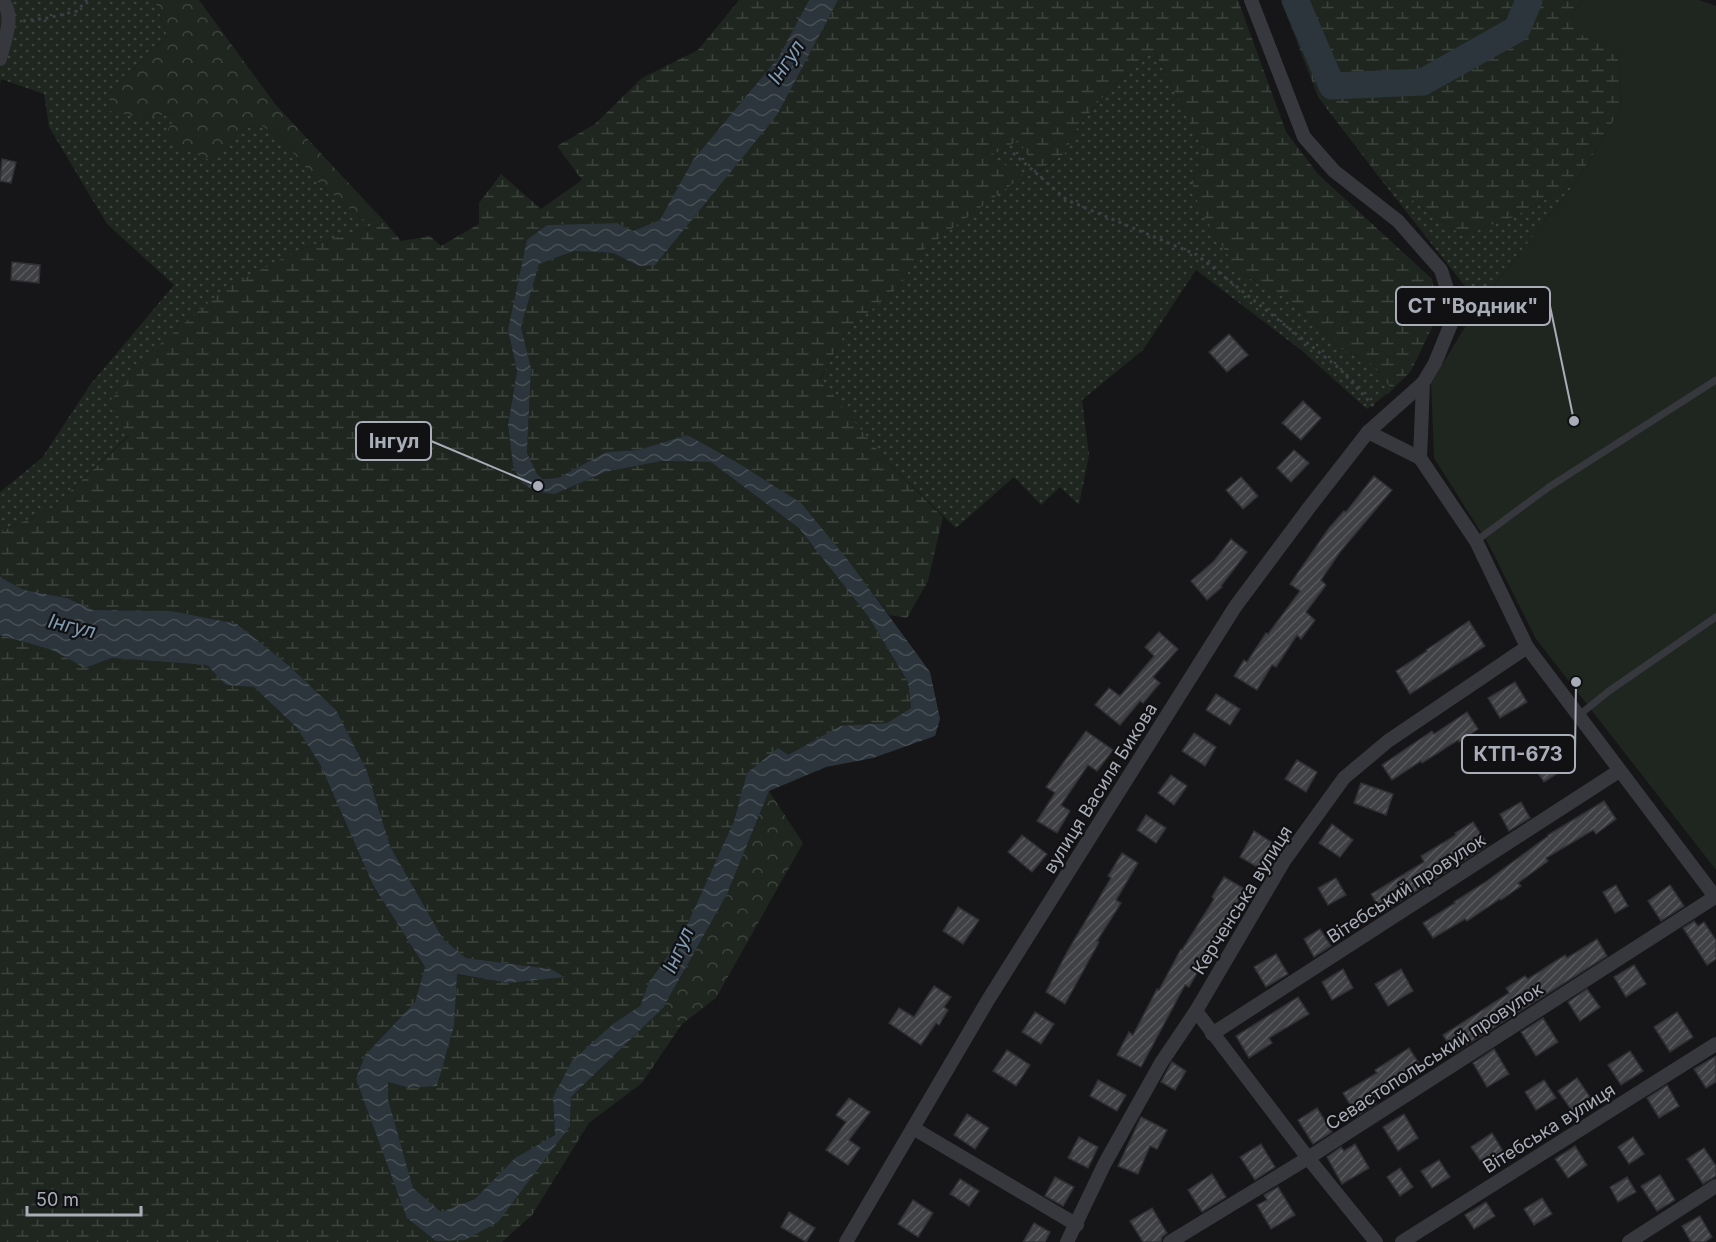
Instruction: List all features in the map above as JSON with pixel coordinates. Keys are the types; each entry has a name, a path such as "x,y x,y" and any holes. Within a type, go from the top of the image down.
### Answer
{"street":[{"path":"0,60 10,17 2,0"},
{"path":"1251,0 1304,137 1334,171 1398,221 1441,270 1455,314 1435,363 1423,383 1420,458"},
{"name":"вулиця Василя Бикова","path":"846,1242 988,1000 1235,606 1368,432 1423,383"},
{"path":"1368,432 1420,458 1476,541 1527,647 1619,771 1716,894"},
{"name":"Керченська вулиця","path":"1067,1242 1105,1163 1161,1063 1196,1011 1284,861 1344,778 1388,741 1527,647"},
{"name":"Вітебський провулок","path":"1212,1034 1619,771"},
{"name":"Севастопольський провулок","path":"1170,1242 1308,1158 1716,894"},
{"path":"1196,1011 1308,1158 1376,1242"},
{"name":"Вітебська вулиця","path":"1402,1242 1716,1044"},
{"path":"913,1128 1077,1225"},
{"path":"1629,1242 1716,1186"}],"lane":[{"path":"1476,541 1549,487 1716,380"},
{"path":"1578,716 1609,691 1716,617"}],"path":[{"path":"8,27 24,21 77,11 87,0"},
{"path":"1013,153 1067,200 1197,255 1340,369 1383,418"}],"green space":[{"path":"0,0 155,0 167,36 110,92 141,118 178,113 237,131 261,125 281,139 320,184 362,219 385,222 301,249 129,435 51,509 0,532 0,492 42,458 90,385 174,285 107,224 49,127 44,94 1,79 0,85"},
{"path":"155,0 199,0 275,104 385,222 362,219 320,184 281,139 261,125 237,131 209,160 163,139 177,113 141,118 110,111 110,92 167,36"},
{"path":"739,0 809,0 778,58 693,160 661,220 633,231 617,223 547,225 508,330 517,371 508,425 513,466 555,494 605,472 662,461 711,462 799,527 868,616 908,682 911,708 887,723 840,726 788,755 747,773 734,821 682,936 649,982 640,1006 613,1024 553,1097 555,1135 515,1158 475,1199 441,1213 413,1188 388,1099 388,1082 409,1088 437,1086 454,1026 456,974 508,983 564,976 551,969 466,958 443,939 390,846 367,771 336,710 287,664 237,624 172,611 93,610 67,598 24,590 0,577 0,532 51,509 129,436 108,403 158,346 224,289 301,249 385,222 401,241 430,236 441,246 479,224 479,203 501,174 541,209 582,180 557,146 595,124 642,78 698,50"},
{"path":"838,0 1238,0 1286,132 1318,174 1432,279 1440,311 1411,371 1392,390 1374,365 1338,347 1291,301 1238,272 1199,208 1192,182 1203,147 1154,51 1111,88 1094,107 1075,131 1065,153 1037,172 1019,140 991,156 1023,176 919,253 900,286 847,330 820,379 888,463 943,517 928,581 907,618 889,615 851,564 687,435 638,450 606,452 558,478 543,479 537,474 527,453 531,368 521,327 539,264 574,251 613,253 639,266"},
{"path":"1281,0 1582,0 1573,13 1618,51 1622,107 1575,184 1511,218 1462,235 1379,177 1318,97"},
{"path":"1582,0 1699,0 1716,6 1716,870 1536,639 1489,545 1434,458 1431,383 1479,304 1575,184 1622,107 1618,51 1575,32 1573,13"},
{"path":"1154,51 1203,147 1192,182 1238,272 1291,301 1338,347 1374,365 1392,390 1367,409 1301,350 1196,270 1143,350 1082,400 1089,455 1079,505 1060,487 1041,505 1014,477 956,528 888,463 820,380 847,330 900,286 919,253 1022,176 990,157 1019,139 1038,172 1065,153 1075,131 1094,107 1111,88"},
{"path":"1379,177 1462,235 1511,218 1575,184 1479,304"},
{"path":"0,635 52,650 85,668 112,658 207,665 226,685 254,687 297,728 321,766 373,885 425,967 415,1002 365,1055 356,1079 436,1241 570,1126 571,1097 663,1008 682,1024 642,1083 589,1123 532,1215 502,1242 0,1242"},
{"path":"769,791 803,843 716,998 682,1024 663,1008 727,894"}],"water":[{"path":"809,0 838,0 777,115 655,265 639,266 613,253 574,251 539,264 521,327 531,368 527,453 537,474 543,479 558,478 606,452 638,450 687,435 738,463 801,503 851,564 930,672 940,719 935,736 873,758 826,767 769,791 727,894 663,1008 571,1097 570,1126 498,1222 465,1240 436,1241 407,1218 356,1079 365,1055 415,1002 425,967 373,885 321,766 297,728 254,687 226,685 207,665 112,658 85,668 52,650 0,635 0,577 24,590 67,598 93,610 172,611 237,624 287,664 336,710 367,771 390,846 443,939 466,958 551,969 565,977 508,983 457,974 454,1026 437,1086 409,1088 388,1082 388,1099 413,1188 441,1212 475,1199 515,1158 555,1135 553,1097 572,1061 613,1024 640,1006 649,982 682,936 734,821 747,773 778,748 788,755 840,726 887,723 911,708 908,682 868,616 799,528 711,462 662,461 605,472 555,494 536,492 522,483 513,466 508,425 517,371 508,330 527,240 547,225 617,223 633,231 660,220 693,160 778,58"}],"building":[{"path":"2,159 16,162 11,183 0,181"},
{"path":"12,262 40,265 39,283 11,280"},
{"path":"1229,334 1248,355 1227,372 1209,352"},
{"path":"1303,401 1321,418 1301,440 1282,423"},
{"path":"1294,450 1309,463 1291,482 1277,468"},
{"path":"1374,476 1392,490 1340,552 1321,580 1326,585 1306,612 1315,620 1301,639 1297,635 1276,667 1272,665 1257,690 1234,676 1244,660 1247,662 1266,633 1268,634 1300,591 1290,584 1329,528 1344,511 1346,512"},
{"path":"1241,477 1258,496 1243,509 1226,490"},
{"path":"1231,539 1247,552 1222,587 1207,600 1191,581 1214,561"},
{"path":"1469,621 1485,646 1410,694 1396,671"},
{"path":"1159,632 1178,649 1153,677 1160,683 1143,703 1140,701 1120,725 1095,705 1109,688 1120,696 1154,656 1145,647"},
{"path":"1515,682 1527,702 1500,718 1488,698"},
{"path":"1216,694 1240,709 1230,725 1206,710"},
{"path":"1467,712 1478,729 1392,780 1382,765 1432,731 1434,734"},
{"path":"1086,731 1113,750 1097,771 1088,765 1061,805 1070,811 1057,833 1037,821 1055,793 1046,787"},
{"path":"1194,733 1216,747 1205,766 1182,751"},
{"path":"1548,750 1561,771 1544,782 1531,762"},
{"path":"1297,760 1317,772 1306,792 1285,779"},
{"path":"1171,775 1187,786 1174,805 1158,793"},
{"path":"1361,783 1393,794 1386,815 1354,803"},
{"path":"1604,801 1616,819 1596,834 1593,830 1546,858 1548,861 1518,883 1521,886 1467,921 1465,919 1433,938 1423,923 1484,883 1548,835"},
{"path":"1521,802 1530,818 1509,831 1500,814"},
{"path":"1146,815 1166,828 1156,843 1137,830"},
{"path":"1473,822 1488,845 1382,913 1371,894 1424,862 1421,856"},
{"path":"1332,824 1353,840 1340,857 1319,843"},
{"path":"1254,831 1273,843 1259,868 1240,857"},
{"path":"1022,835 1047,854 1032,872 1008,852"},
{"path":"1122,853 1138,863 1116,900 1121,903 1097,941 1099,942 1065,1004 1046,992 1111,878 1108,876"},
{"path":"1224,877 1245,889 1189,987 1185,985 1141,1067 1117,1055 1129,1032 1133,1035 1157,989 1159,990 1181,949 1214,899 1212,897"},
{"path":"1336,878 1346,895 1328,905 1318,888"},
{"path":"1616,885 1628,906 1615,913 1603,892"},
{"path":"1670,885 1684,906 1661,921 1648,901"},
{"path":"958,907 979,920 963,944 943,931"},
{"path":"1694,921 1698,926 1704,922 1716,940 1716,959 1707,965 1683,928"},
{"path":"1320,929 1331,946 1314,957 1304,939"},
{"path":"1597,939 1607,956 1454,1053 1443,1035 1509,993 1506,988 1525,976 1528,979 1565,955 1567,958"},
{"path":"1276,954 1288,974 1266,987 1254,967"},
{"path":"1634,965 1646,984 1626,997 1614,977"},
{"path":"1343,969 1353,988 1332,1000 1322,982"},
{"path":"1401,969 1413,991 1388,1006 1375,984"},
{"path":"934,986 951,997 944,1007 948,1010 939,1025 936,1023 921,1045 889,1023 899,1008 914,1017"},
{"path":"1587,989 1600,1007 1580,1021 1568,1002"},
{"path":"1298,997 1309,1014 1269,1038 1272,1043 1249,1058 1236,1036"},
{"path":"1035,1012 1054,1024 1041,1044 1022,1032"},
{"path":"1677,1012 1693,1037 1670,1052 1654,1027"},
{"path":"1543,1018 1558,1042 1536,1056 1521,1032"},
{"path":"1409,1048 1422,1068 1373,1099 1376,1104 1357,1116 1343,1093 1377,1073 1375,1070"},
{"path":"1494,1049 1509,1074 1487,1087 1473,1063"},
{"path":"1007,1050 1030,1065 1016,1086 993,1071"},
{"path":"1630,1051 1643,1071 1621,1085 1608,1065"},
{"path":"1716,1056 1716,1082 1706,1088 1694,1069"},
{"path":"1172,1062 1186,1071 1175,1090 1161,1082"},
{"path":"1577,1078 1594,1103 1575,1115 1558,1091"},
{"path":"1098,1080 1126,1095 1117,1111 1090,1096"},
{"path":"1544,1080 1556,1098 1536,1110 1525,1092"},
{"path":"1667,1085 1679,1106 1659,1118 1647,1098"},
{"path":"849,1098 870,1112 849,1140 860,1148 848,1165 826,1150 846,1122 836,1115"},
{"path":"1317,1108 1332,1132 1313,1144 1298,1120"},
{"path":"967,1114 989,1128 975,1149 954,1135"},
{"path":"1404,1114 1418,1138 1398,1151 1383,1127"},
{"path":"1141,1117 1167,1130 1157,1149 1150,1146 1138,1174 1118,1166"},
{"path":"1492,1133 1506,1156 1486,1169 1471,1147"},
{"path":"1079,1137 1098,1147 1088,1168 1068,1158"},
{"path":"1633,1137 1644,1154 1629,1164 1618,1147"},
{"path":"1261,1144 1275,1167 1255,1180 1240,1157"},
{"path":"1355,1144 1369,1168 1342,1184 1327,1157 1341,1147 1344,1151"},
{"path":"1575,1146 1587,1165 1568,1178 1555,1159"},
{"path":"1704,1148 1716,1166 1716,1176 1703,1184 1687,1159"},
{"path":"1439,1160 1450,1177 1432,1188 1421,1171"},
{"path":"1400,1168 1413,1187 1400,1196 1387,1177"},
{"path":"1212,1174 1226,1197 1202,1212 1188,1190"},
{"path":"1660,1175 1675,1200 1657,1211 1641,1186"},
{"path":"1055,1177 1074,1187 1063,1206 1045,1196"},
{"path":"1627,1177 1636,1192 1618,1202 1610,1187"},
{"path":"960,1179 979,1191 969,1206 950,1194"},
{"path":"1278,1187 1295,1215 1271,1229 1257,1205 1267,1200 1264,1195"},
{"path":"1542,1198 1552,1214 1534,1225 1524,1209"},
{"path":"913,1200 933,1213 918,1237 898,1224"},
{"path":"1486,1202 1495,1216 1474,1229 1465,1215"},
{"path":"1152,1208 1167,1233 1162,1237 1161,1242 1143,1242 1130,1221"},
{"path":"789,1212 815,1228 806,1242 781,1227"},
{"path":"1700,1216 1712,1237 1705,1242 1691,1242 1682,1226"},
{"path":"1034,1223 1050,1232 1045,1242 1023,1242"}],"waterway":[{"path":"1295,0 1332,86 1423,82 1517,29 1529,0"}],"place":[{"name":"СТ \"Водник\"","path":"1574,421"},
{"name":"Інгул","path":"538,486"},
{"name":"КТП-673","path":"1576,682"}]}
